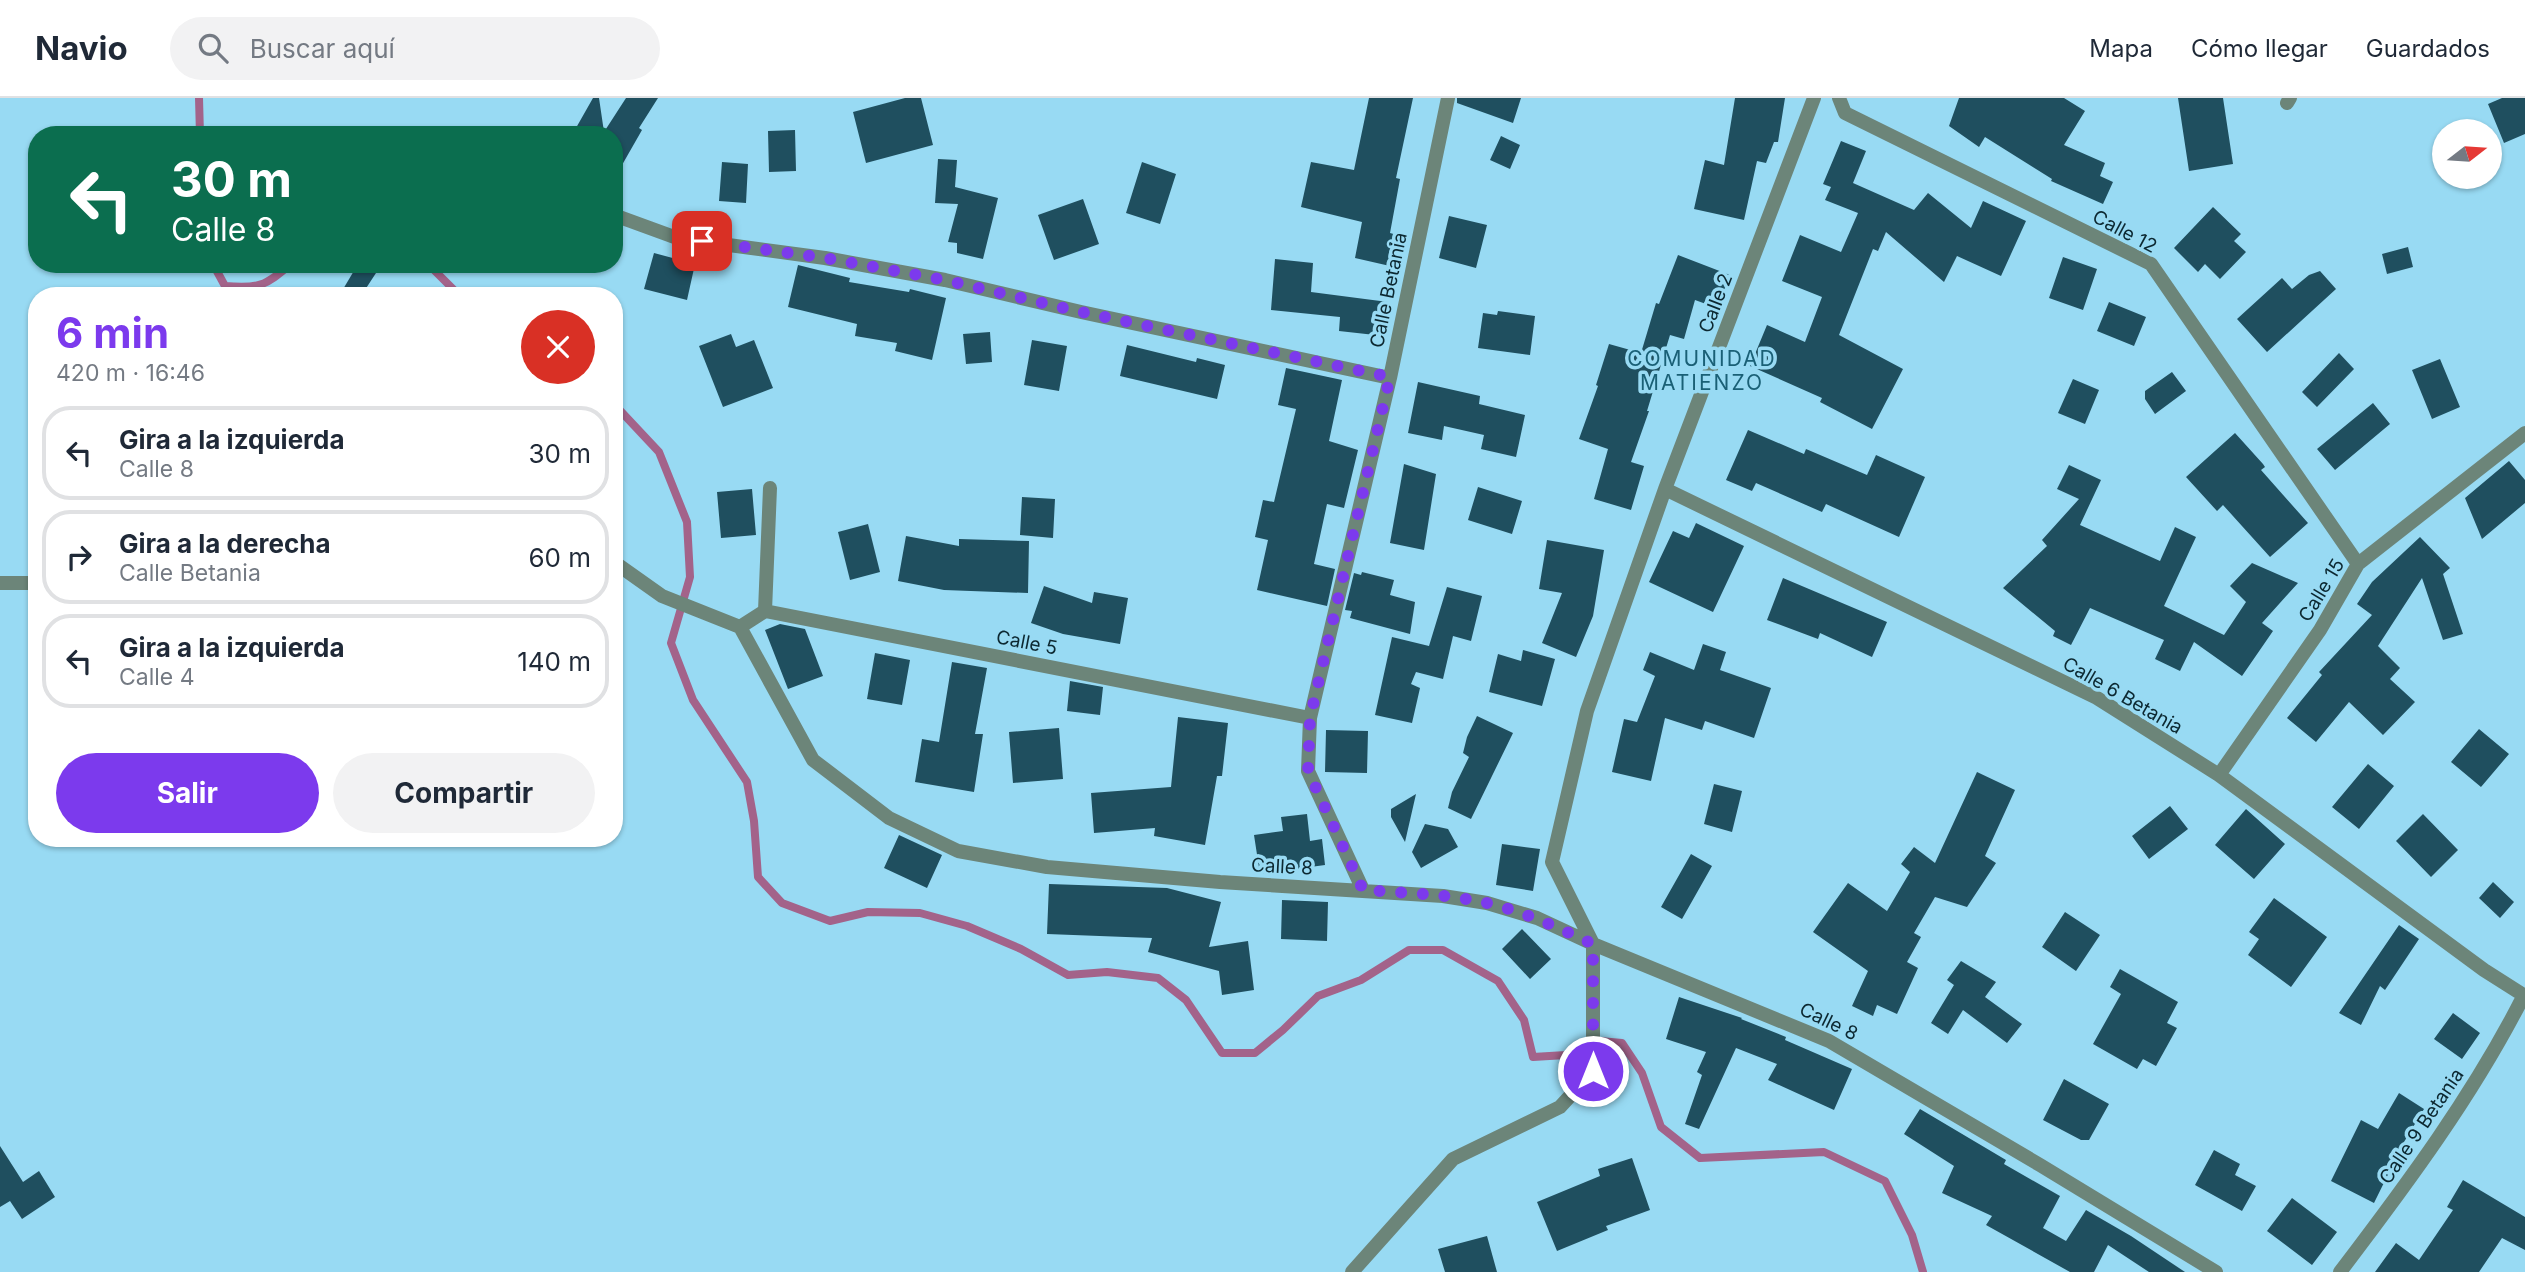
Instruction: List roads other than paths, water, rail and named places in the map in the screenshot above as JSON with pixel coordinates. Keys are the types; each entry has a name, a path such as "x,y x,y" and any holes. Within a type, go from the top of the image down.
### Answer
{"street":[{"name":"Calle Betania","path":"1363,890 1308,771 1310,718 1390,377 1448,98"},
{"name":"Calle 2","path":"1593,944 1552,862 1587,710 1665,489 1814,98"},
{"name":"Calle 12","path":"1839,98 1845,113 2151,264 2358,564"},
{"path":"623,218 677,238 825,258 945,280 1081,312 1390,377"},
{"name":"Calle 15","path":"2219,775 2320,630 2358,564 2525,433"},
{"path":"623,568 666,598 740,627 765,611 770,488"},
{"name":"Calle 6 Betania","path":"1665,489 2097,698 2219,775 2484,970 2524,995"},
{"path":"0,583 28,583"},
{"name":"Calle 5","path":"765,611 1310,718"},
{"name":"Calle 8","path":"740,627 813,760 889,818 958,851 1047,867 1220,882 1443,896 1487,903 1537,918 1593,944 1829,1041 2216,1272"},
{"path":"1352,1272 1453,1159 1560,1107 1593,1071 1593,944"},
{"name":"Calle 9 Betania","path":"2340,1272 2416,1173 2504,1035 2524,995"}],"waterway":[{"path":"199,98 200,126"},
{"path":"218,273 225,286 246,287"},
{"path":"246,287 261,284 279,273"},
{"path":"437,273 451,287"},
{"path":"623,414 659,452 687,522 690,577 671,643 693,700 747,782 754,821 758,877 782,903 830,921 868,912 920,913 967,926 1021,949 1068,975 1107,972 1158,978 1186,1000 1222,1053 1255,1053 1318,996 1361,980 1409,950 1443,950 1498,981 1524,1020 1533,1057 1566,1055 1600,1041 1622,1043 1642,1073 1661,1127 1700,1158 1824,1152 1885,1181 1912,1235 1923,1272"}],"district":[{"name":"COMUNIDAD MATIENZO","path":"1702,371"}]}
